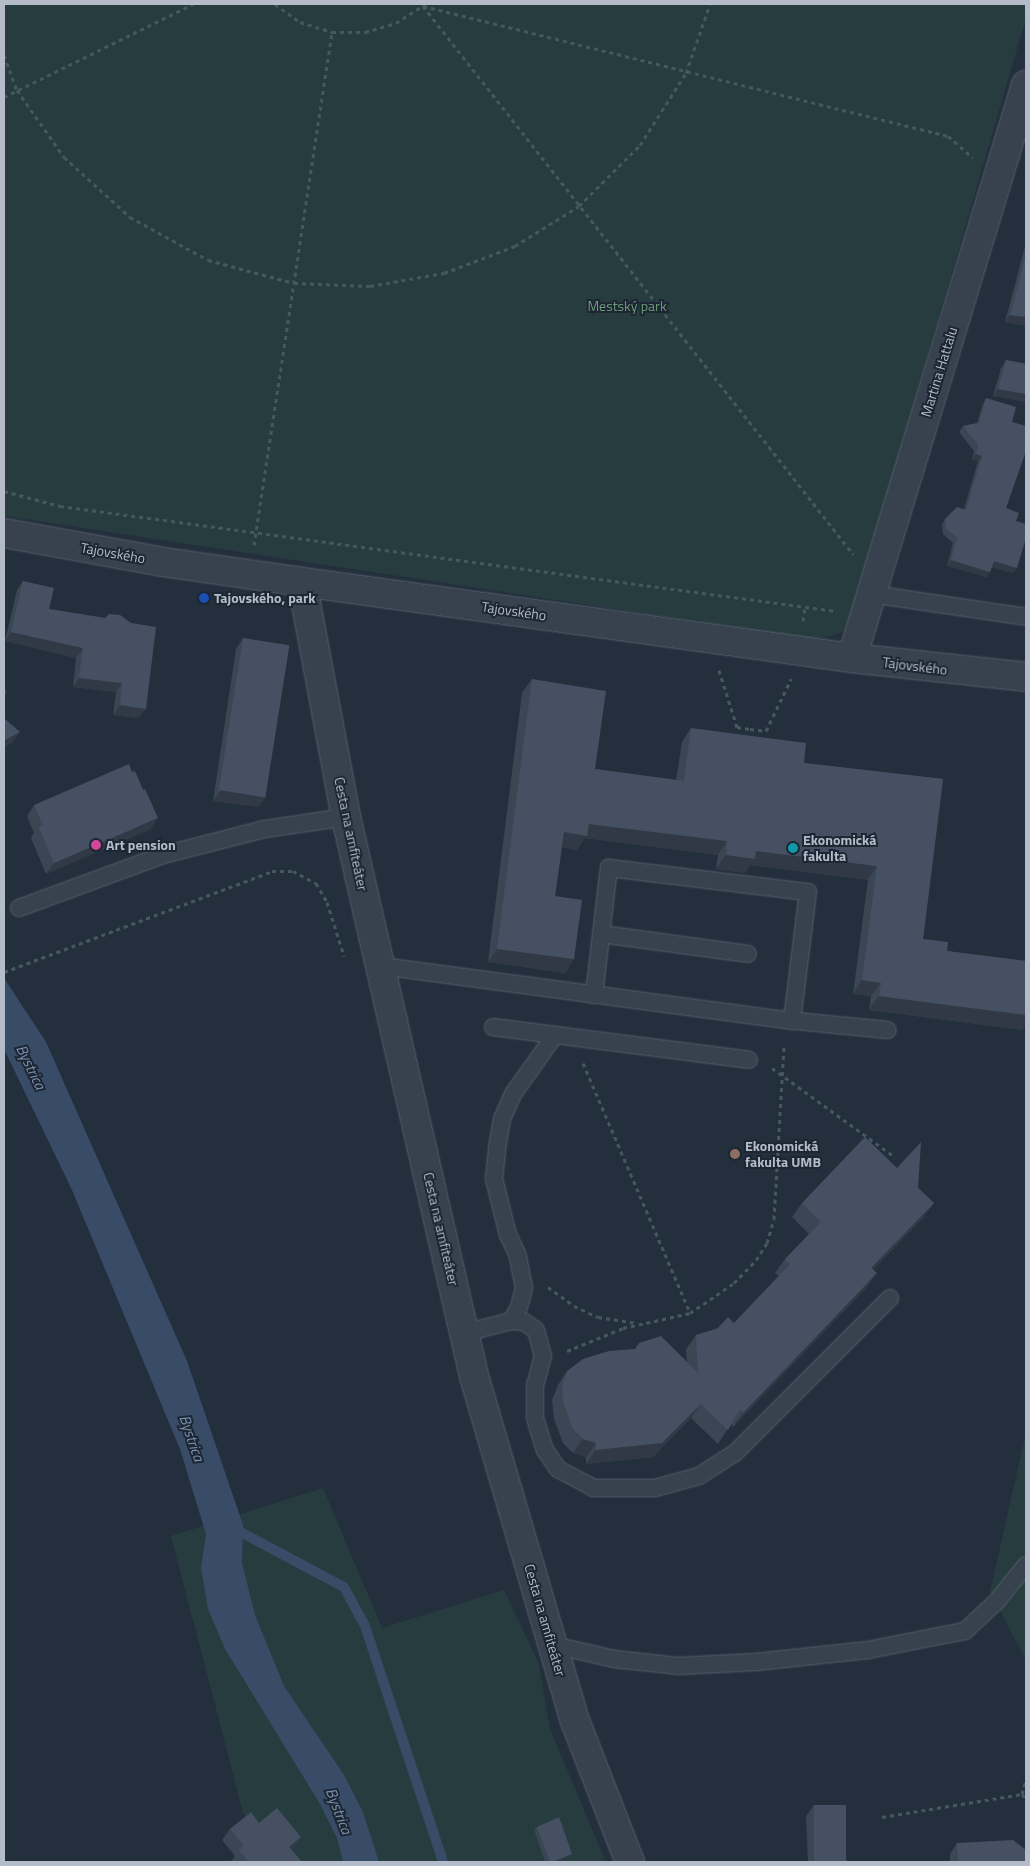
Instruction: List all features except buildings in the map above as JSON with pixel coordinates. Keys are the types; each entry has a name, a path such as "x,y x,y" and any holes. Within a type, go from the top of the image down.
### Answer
{"street":[{"name":"Martina Hattalu","path":"852,658 1026,85"},
{"name":"Tajovského","path":"4,533 163,562 302,582 852,658 1026,677"},
{"name":"Cesta na amfiteáter","path":"302,582 346,817 464,1333 575,1721 630,1862"}],"lane":[{"path":"873,588 1026,617"},
{"path":"19,908 164,855 265,829 346,817"},
{"path":"594,995 609,868 808,892 789,1020"},
{"path":"601,934 748,954"},
{"path":"379,958 594,995 789,1020 888,1030"},
{"path":"493,1027 749,1060"},
{"path":"511,1321 520,1307 524,1288 518,1256 508,1235 494,1179 497,1148 502,1119 513,1094 555,1035"},
{"path":"464,1333 511,1321 524,1322 536,1330 542,1343 541,1373 534,1396 536,1424 545,1450 558,1469 593,1488 655,1488 699,1476 735,1453 890,1298"},
{"path":"553,1645 614,1659 678,1666 756,1662 868,1650 965,1631 992,1607 1026,1565"}],"path":[{"path":"4,97 193,4"},
{"path":"275,4 300,22 332,32 365,32 396,24 424,5 686,73 948,136"},
{"path":"4,55 17,90 64,157 130,217 208,260 294,282 370,286 444,273 515,246 579,206 640,145 686,73 710,4"},
{"path":"424,5 873,588"},
{"path":"253,550 332,32"},
{"path":"4,491 60,506 846,612"},
{"path":"718,668 737,727 766,731 796,670"},
{"path":"749,736 750,729"},
{"path":"4,972 272,872 293,871 316,883 327,902 345,958 379,958"},
{"path":"541,1373 573,1348 639,1323 690,1313 734,1283 767,1243 774,1219 782,1076 789,1020"},
{"path":"572,1037 690,1313"},
{"path":"749,1060 763,1062 895,1157"},
{"path":"518,1256 541,1282 574,1306 598,1317 639,1323"},
{"path":"1022,1794 1026,1780"},
{"path":"1022,1794 1026,1799"},
{"path":"882,1817 1022,1794"}],"green space":[{"name":"Mestský park","path":"4,4 1026,4 1026,18 848,630 819,640 4,516"},
{"path":"1026,1432 1026,1660 990,1592"},
{"path":"323,1488 382,1628 504,1590 539,1664 550,1729 606,1862 268,1862 243,1812 171,1536"}],"water":[{"name":"Bystrica","path":"4,978 46,1042 187,1361 243,1525 242,1563 255,1615 284,1686 344,1775 363,1812 379,1862 343,1862 337,1838 320,1804 225,1649 208,1609 201,1568 206,1534 180,1449 72,1190 4,1049"}],"waterway":[{"path":"231,1527 344,1587 365,1626 443,1862"}],"place":[{"name":"Tajovského, park","path":"204,598"},
{"name":"Art pension","path":"96,845"},
{"name":"Ekonomická fakulta","path":"793,848"},
{"name":"Ekonomická fakulta UMB","path":"735,1154"}]}
